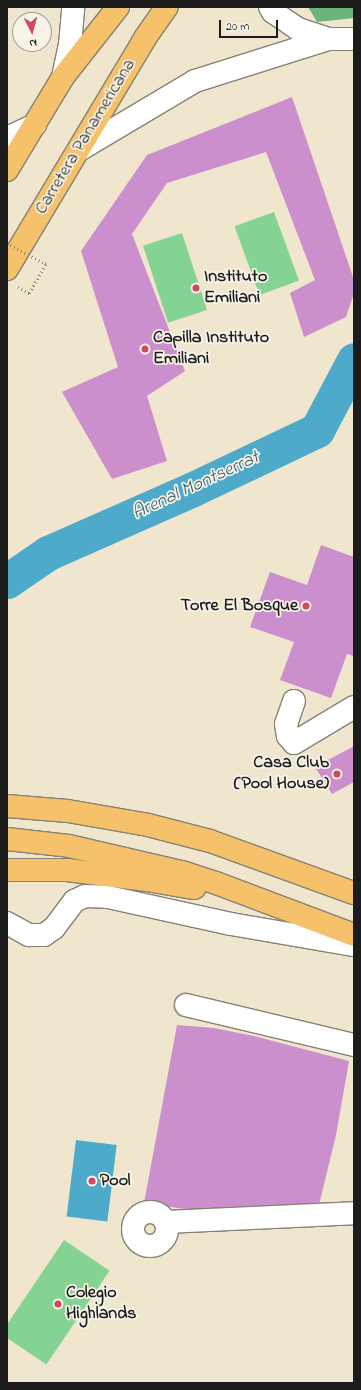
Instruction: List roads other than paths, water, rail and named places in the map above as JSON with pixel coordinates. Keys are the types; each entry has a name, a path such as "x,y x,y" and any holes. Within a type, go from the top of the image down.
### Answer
{"main road":[{"path":"7,170 63,77 118,7"},
{"name":"Carretera Panamericana","path":"7,269 145,38 168,7"},
{"path":"7,806 68,811 148,825 210,841 354,893"},
{"path":"7,839 69,846 182,872 354,935"},
{"path":"7,870 67,870 147,880 268,903"}],"street":[{"path":"63,77 70,45 73,7"},
{"path":"270,7 273,12 298,29 344,39"},
{"path":"79,150 195,80 344,39"},
{"path":"7,138 35,125"},
{"path":"294,701 286,724 288,736 294,743 354,707"},
{"path":"7,923 29,935 44,935 54,928 74,901 85,896 108,897 231,924 291,933 354,945"},
{"path":"186,1006 354,1045"},
{"path":"166,1222 354,1213"}],"water":[{"name":"Pool","path":"76,1140 117,1145 107,1221 67,1216"}],"waterway":[{"name":"Arenal Montserrat","path":"7,581 48,553 193,489 317,430 354,360"}],"place":[{"name":"Instituto Emiliani","path":"196,288"},
{"name":"Capilla Instituto Emiliani","path":"145,349"},
{"name":"Torre El Bosque","path":"306,606"},
{"name":"Casa Club (Pool House)","path":"337,774"},
{"name":"Pool","path":"92,1181"},
{"name":"Colegio Highlands","path":"58,1304"}]}
